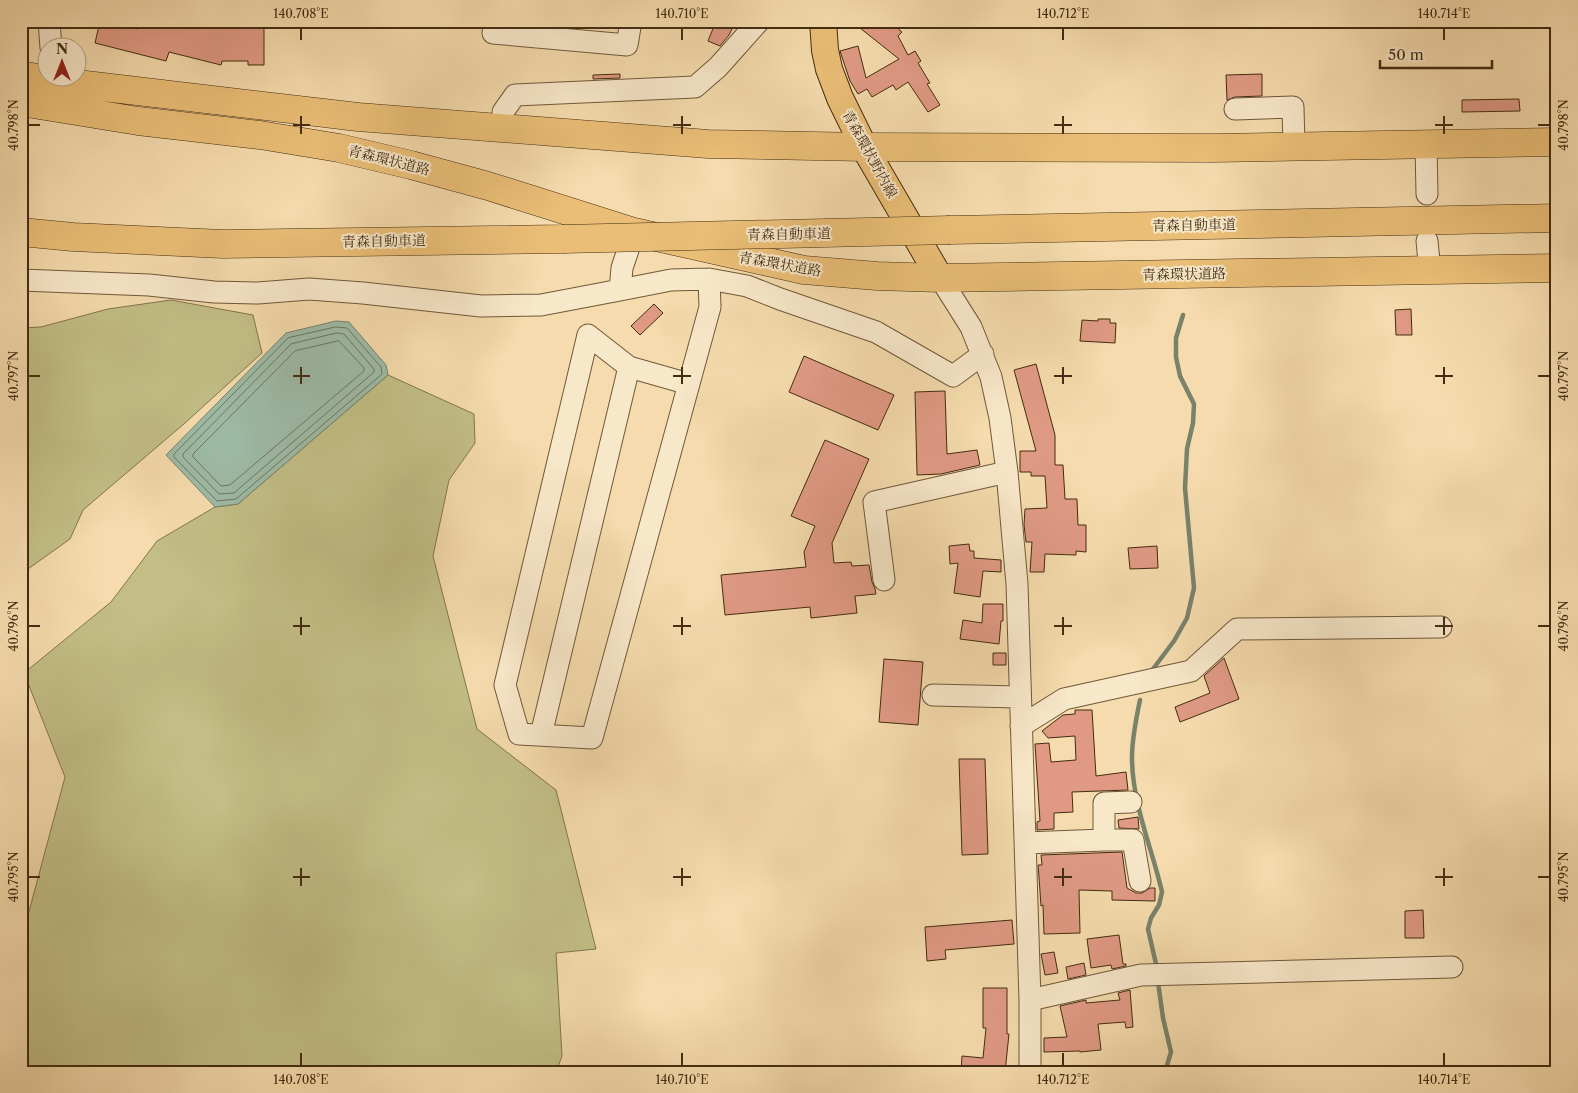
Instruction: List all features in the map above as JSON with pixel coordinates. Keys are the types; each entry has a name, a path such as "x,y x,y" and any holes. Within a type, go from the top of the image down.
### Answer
{"highway":[{"name":"青森環状道路","path":"21,75 38,82"},
{"name":"青森環状道路","path":"52,88 138,122 260,134 339,148 488,186 634,232 804,270 877,276 940,278 1557,268"},
{"name":"青森環状道路","path":"21,102 52,88 358,118 708,144 1294,147 1557,142"},
{"name":"青森自動車道","path":"21,232 73,237 223,244 564,239 1557,218"}],"main road":[{"name":"青森環状野内線","path":"823,21 825,50 829,69 840,98 864,146 940,278"}],"street":[{"path":"49,21 50,38"},
{"path":"495,21 493,33 558,30 627,45 631,21"},
{"path":"503,112 515,95 695,87 718,67 759,21"},
{"path":"1235,109 1293,107 1294,147"},
{"path":"1426,145 1427,194"},
{"path":"620,290 622,268 634,232"},
{"path":"1427,241 1430,271"},
{"path":"940,278 971,327 991,377 1000,418 1007,472 1017,584 1030,1000 1030,1072"},
{"path":"21,280 149,285 214,292 258,293 309,289 481,306 541,305 671,280 709,279 747,286 876,332 953,376 983,354"},
{"path":"689,384 628,367 588,336 505,685 519,734 592,738 689,384 710,307 709,279"},
{"path":"541,735 628,367"},
{"path":"884,580 874,502 1007,472"},
{"path":"1021,726 1064,699 1191,671 1237,629 1441,627"},
{"path":"933,695 1020,697"},
{"path":"1104,840 1104,803 1131,802"},
{"path":"1025,843 1133,840 1140,881"},
{"path":"1030,1000 1141,974 1452,966"}],"shaded area":[{"path":"171,300 253,315 262,353 185,423 83,510 70,539 21,574 21,328 41,327 108,309"},
{"path":"388,375 474,414 475,443 449,480 433,556 477,729 556,790 596,949 556,953 562,1056 556,1072 21,1072 21,931 27,919 65,777 24,673 111,602 157,541 215,507 238,504"}],"water":[{"path":"336,321 349,322 386,365 388,375 238,504 215,507 166,455 286,333"}],"building":[{"path":"100,21 137,29 137,21 264,21 264,65 248,65 248,61 222,61 221,65 169,52 166,61 95,43"},
{"path":"716,21 736,21 729,35 720,46 708,41"},
{"path":"865,21 889,21 902,32 898,36 908,55 915,51 921,61 918,63 930,83 927,84 940,105 928,112 908,82 896,90 893,85 872,97 867,89 858,94 850,81 840,51 858,46 866,78 899,59 860,28"},
{"path":"620,74 620,78 593,79 593,75"},
{"path":"1262,74 1262,96 1235,97 1227,100 1226,75"},
{"path":"1519,99 1520,111 1462,112 1462,100"},
{"path":"654,304 663,313 640,335 631,326"},
{"path":"1411,309 1412,335 1396,335 1395,310"},
{"path":"1098,319 1110,319 1110,323 1116,323 1115,343 1080,341 1082,320 1098,321"},
{"path":"804,356 894,395 878,430 789,392"},
{"path":"1036,364 1055,435 1055,465 1063,465 1065,499 1077,499 1078,525 1086,525 1086,552 1076,551 1076,555 1045,554 1044,572 1030,572 1032,542 1026,542 1024,525 1025,509 1047,508 1045,476 1031,476 1031,472 1020,472 1020,451 1036,451 1014,370"},
{"path":"945,391 947,454 977,450 980,465 941,474 917,475 915,392"},
{"path":"825,440 869,459 832,543 834,563 851,562 852,566 869,565 876,594 855,596 857,613 811,618 810,607 725,615 721,575 806,567 804,552 815,526 791,516"},
{"path":"969,544 970,551 974,551 974,558 1001,560 1001,572 983,571 980,597 954,593 958,563 950,564 949,546"},
{"path":"1157,546 1158,568 1130,569 1128,548"},
{"path":"983,604 1003,604 1003,621 1001,621 999,644 960,639 963,620 982,623"},
{"path":"993,653 1006,653 1006,665 993,665"},
{"path":"1224,658 1239,699 1180,722 1175,707 1210,693 1204,676"},
{"path":"884,659 923,662 918,725 879,722"},
{"path":"1075,710 1092,710 1096,776 1126,772 1128,790 1072,792 1073,812 1054,813 1054,829 1037,830 1037,822 1040,821 1035,744 1049,743 1051,762 1076,760 1075,736 1048,738 1042,731 1063,715 1075,714"},
{"path":"959,759 985,759 988,854 962,855"},
{"path":"1138,817 1139,829 1119,828 1118,820"},
{"path":"1122,852 1127,888 1136,893 1142,893 1150,888 1155,888 1155,901 1112,900 1112,891 1079,890 1080,933 1044,934 1043,905 1041,906 1038,865 1042,865 1041,855"},
{"path":"1423,910 1424,938 1405,938 1405,911"},
{"path":"1012,920 1014,944 945,950 946,959 927,961 925,927"},
{"path":"1119,935 1123,964 1126,964 1126,966 1112,969 1111,965 1091,968 1087,939"},
{"path":"1054,952 1058,973 1045,975 1041,954"},
{"path":"1084,963 1086,975 1068,979 1066,967"},
{"path":"983,988 1007,988 1007,1034 1009,1034 1005,1072 961,1072 962,1056 983,1058 986,1028 983,1028"},
{"path":"1130,990 1133,1027 1126,1028 1125,1022 1098,1024 1101,1050 1044,1052 1044,1038 1067,1037 1060,1006 1086,1000 1086,1003 1120,1000 1118,993"}],"waterway":[{"path":"1150,673 1174,641 1187,618 1194,588 1185,488 1187,449 1193,423 1194,404 1180,376 1176,357 1176,338 1183,315"},
{"path":"1140,700 1133,743 1133,774 1143,826 1162,892 1159,905 1151,918 1148,929 1156,964"},
{"path":"1158,982 1163,1018 1171,1052 1165,1072"}]}
